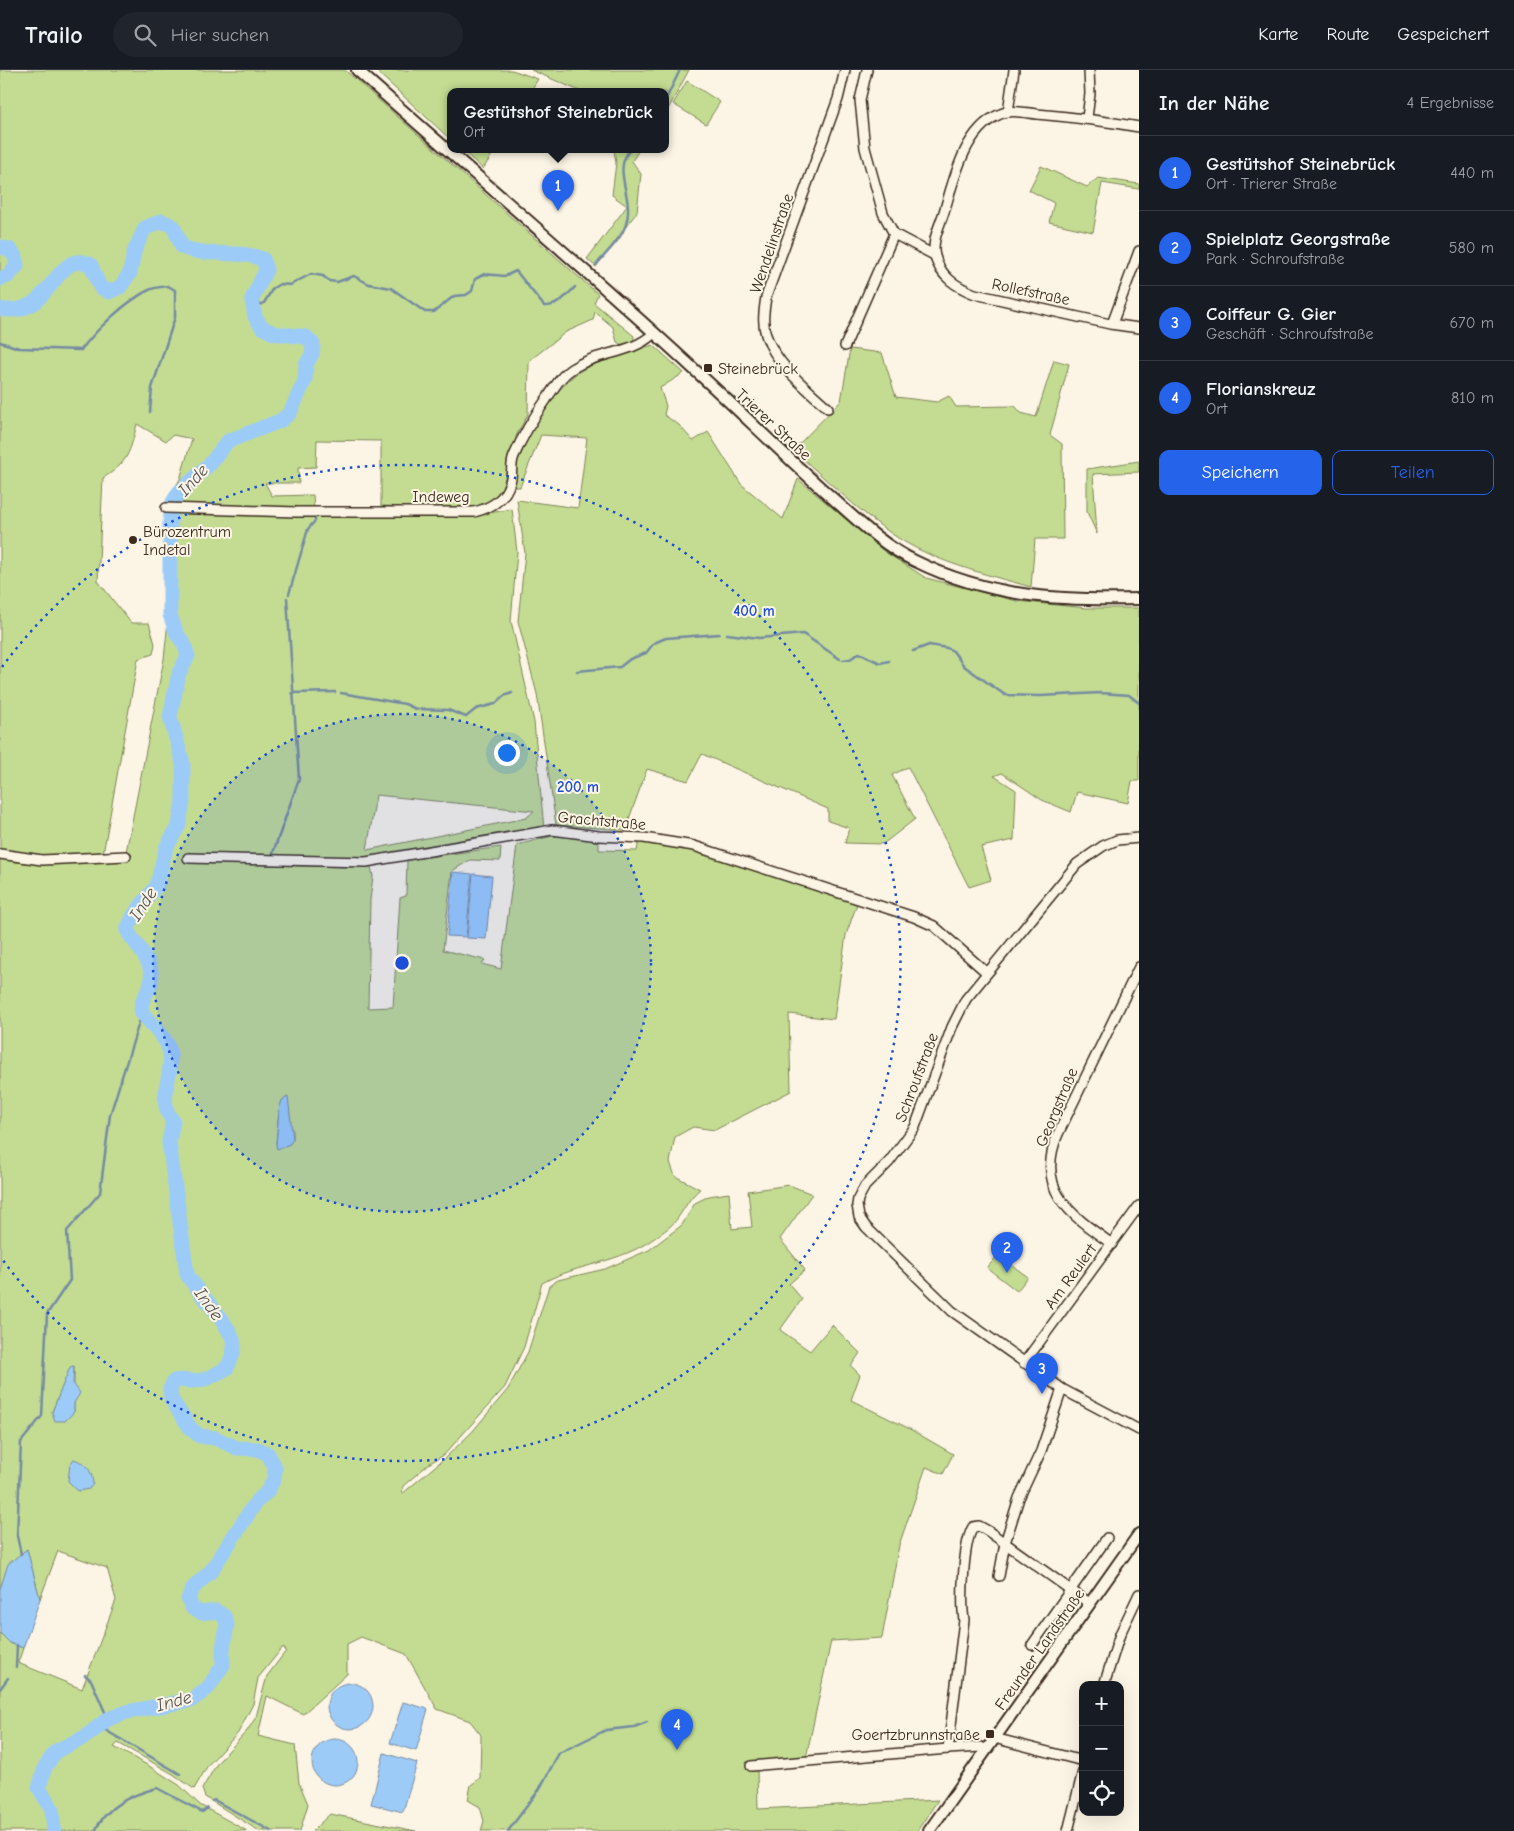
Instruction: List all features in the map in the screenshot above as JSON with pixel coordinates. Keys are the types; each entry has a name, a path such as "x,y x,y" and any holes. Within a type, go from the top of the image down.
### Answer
{"main road":[{"name":"Trierer Straße","path":"357,70 447,150"},
{"name":"Trierer Straße","path":"450,153 653,334 862,525 912,560 966,583 1005,593 1079,601 1139,599"},
{"name":"Freunder Landstraße","path":"929,1831 1139,1534"}],"street":[{"name":"Wendelinstraße","path":"828,408 782,363 766,336 763,321 766,297 838,99 845,70"},
{"path":"867,70 860,100 865,148 883,213 894,234 934,255 935,240 958,165 982,126 1008,112 1087,118 1139,127"},
{"path":"1008,112 1014,70"},
{"path":"1087,118 1090,94 1089,70"},
{"path":"845,346 894,234"},
{"path":"1112,324 1139,251"},
{"name":"Rollefstraße","path":"934,255 946,277 958,288 975,294 1112,324 1139,328"},
{"name":"Indeweg","path":"166,508 297,512 474,512 490,508 498,502 510,482 512,461 526,428 560,380 572,368 588,360 632,349 653,334"},
{"name":"Grachtstraße","path":"188,858 366,862 552,830 663,841 694,846 914,917 934,926 986,972"},
{"name":"Schroufstraße","path":"1139,838 1117,840 1103,846 1077,864 986,972 966,999 952,1027 915,1127 889,1162 865,1186 857,1205 859,1217 866,1227 952,1311 1062,1390 1139,1430"},
{"path":"0,854 48,860 126,856"},
{"name":"Georgstraße","path":"1112,1244 1086,1226 1060,1201 1052,1184 1050,1155 1139,968"},
{"name":"Am Reulert","path":"1024,1363 1139,1206"},
{"path":"999,1576 1019,1498 1041,1450 1062,1390"},
{"path":"948,1749 964,1620 961,1604 969,1533 973,1527 979,1526 1006,1543 1089,1603"},
{"path":"1032,1645 1107,1538"},
{"path":"1105,1681 1120,1634 1139,1594"},
{"path":"994,1738 1079,1760"},
{"path":"751,1766 948,1749 981,1747 985,1750"},
{"path":"1068,1831 1079,1787"}],"green space":[{"path":"0,70 345,70 598,294 594,303 634,336 633,345 626,348 617,342 613,327 595,312 593,320 566,332 529,361 528,414 517,434 502,488 489,504 470,509 381,506 381,441 317,440 316,467 298,468 299,483 265,483 272,496 313,495 314,509 350,513 489,513 512,509 517,552 511,621 534,722 544,829 369,858 373,876 370,900 368,1008 393,1007 400,898 406,896 407,860 501,847 500,861 470,860 452,871 443,950 485,960 482,964 501,969 517,845 552,836 599,838 599,850 637,851 639,840 694,847 858,901 846,935 834,1019 789,1014 791,1091 715,1130 693,1127 675,1137 670,1162 675,1176 700,1189 673,1224 642,1246 628,1253 556,1276 542,1283 524,1347 505,1387 444,1455 430,1463 403,1486 402,1494 472,1432 508,1389 528,1352 549,1286 558,1280 605,1269 649,1250 682,1225 695,1203 709,1196 729,1193 732,1229 752,1227 748,1191 789,1185 812,1194 780,1239 805,1270 789,1284 802,1299 780,1330 810,1351 832,1325 860,1353 851,1366 860,1375 851,1400 908,1428 953,1454 943,1474 926,1467 899,1545 882,1638 831,1641 806,1758 757,1769 758,1809 938,1800 917,1831 481,1831 484,1821 480,1807 468,1800 471,1785 480,1778 481,1735 470,1721 437,1709 406,1654 361,1637 347,1644 347,1674 303,1714 267,1696 258,1736 295,1745 299,1783 308,1804 300,1831 259,1831 205,1797 202,1789 218,1762 247,1731 256,1717 267,1676 286,1651 283,1647 258,1678 253,1704 238,1733 208,1765 194,1789 173,1774 118,1743 114,1747 179,1785 200,1805 247,1831 0,1831 0,1633 10,1643 23,1648 18,1663 82,1689 116,1600 107,1568 58,1551 40,1599 27,1549 9,1564 0,1589","holes":["137,424 166,441 173,435 192,439 180,479 165,504 164,609 168,621 164,659 126,852 103,854 138,659 153,654 155,644 149,623 131,623 98,581 103,478 123,462 130,449","376,795 534,811 526,818 367,850","230,857 349,860 350,867 266,865","279,1110 293,1131 293,1139 276,1144","74,1366 74,1412 65,1421 52,1412 70,1368"]},
{"path":"375,70 512,70 538,79 532,88 447,88 447,136"},
{"path":"531,70 689,70 669,107 669,88 573,88"},
{"path":"687,81 720,102 706,124 673,104"},
{"path":"465,153 493,153 483,169"},
{"path":"614,153 637,153 632,161 641,174 637,212 596,267 587,259 627,206 612,195 616,163"},
{"path":"1041,166 1087,187 1098,178 1139,184 1139,189 1102,183 1093,232 1049,222 1054,203 1029,190"},
{"path":"653,345 684,373 660,388 666,406 664,415 679,425 693,441 708,432 741,484 783,519 798,479 885,552 926,578 1017,601 1086,608 1139,608 1139,781 1132,781 1128,803 1077,792 1071,812 1042,800 1002,773 994,776 1016,790 1014,840 981,847 991,880 969,887 908,767 892,775 915,819 883,844 845,843 849,828 828,821 828,809 702,754 688,781 647,769 625,830 556,825 537,694 518,621 525,553 517,500 578,508 587,438 541,435 520,487 514,487 513,460 523,440 541,414 577,373 604,360"},
{"path":"850,349 882,353 896,397 937,402 949,396 956,407 1015,406 1021,413 1036,417 1054,360 1069,364 1050,435 1062,444 1063,539 1035,539 1031,587 942,560 908,544 866,515 793,450 841,401"},
{"path":"1139,461 1139,472 1093,474 1097,534 1087,512 1087,469"},
{"path":"998,1255 1028,1277 1017,1291 987,1268"},
{"path":"330,1814 416,1831 312,1831"}],"water":[{"path":"453,872 472,874 466,937 447,936"},
{"path":"473,874 492,876 486,939 467,938"},
{"path":"288,1097 293,1139 290,1144 277,1149 279,1110 282,1100"},
{"path":"74,1366 73,1383 80,1393 74,1403 74,1412 65,1421 55,1421 52,1412 70,1367"},
{"path":"74,1459 85,1465 90,1471 93,1484 89,1489 78,1491 68,1481 70,1464"},
{"path":"27,1549 40,1599 23,1648 10,1643 0,1633 0,1589 8,1564"},
{"path":"345,1683 355,1683 369,1693 373,1706 369,1719 363,1725 355,1729 345,1729 331,1719 327,1711 327,1701 337,1687"},
{"path":"403,1702 428,1709 416,1751 390,1743"},
{"path":"330,1739 340,1739 354,1749 358,1762 354,1775 348,1781 340,1785 330,1785 316,1775 312,1767 312,1757 322,1743"},
{"path":"384,1753 417,1763 403,1812 371,1804"}],"waterway":[{"path":"669,93 680,70"},
{"path":"596,265 617,241 626,224 628,204 623,166 628,153"},
{"name":"Inde","path":"0,309 18,309 31,304 42,295 69,265 79,262 91,265 100,287 109,292 120,287 130,273 134,252 145,228 162,221 173,226 182,247 202,252 243,254 263,259 266,270 252,299 255,317 262,327 273,333 306,337 313,344 312,354 306,365 305,380 290,413 280,421 228,441 211,463 179,492 173,502 170,522 170,615 188,656 179,673 170,717 183,763 183,801 179,825 166,848 157,885 134,915 127,930 148,962 152,976 150,987 141,1008 142,1013 163,1037 169,1048 170,1063 165,1097 168,1113 173,1121 169,1142 187,1274 228,1329 234,1345 233,1354 227,1368 202,1380 174,1381 170,1389 171,1399 191,1429 200,1436 215,1438 237,1448 258,1449 268,1454 275,1467 274,1479 267,1492 256,1502 211,1571 193,1588 188,1599 193,1609 202,1613 216,1611 224,1616 227,1625 223,1649 223,1665 208,1688 192,1700 127,1712 108,1719 85,1737 56,1751 45,1767 39,1788 52,1809 54,1831"},
{"name":"Inde","path":"0,247 9,249 15,256 17,266 8,276 0,279"},
{"path":"252,308 264,303 273,288 280,284 290,285 311,274 323,276 329,281 337,282 354,276 369,284 391,288 425,312 434,312 454,296 466,295 472,291 475,279 484,274 505,276 516,271 544,306 557,303 575,287"},
{"path":"0,342 19,348 81,350 103,325 131,301 151,289 168,286 175,290 175,317 152,388 150,412"},
{"path":"289,594 308,529 315,521 315,515"},
{"path":"273,853 299,779 287,598"},
{"path":"577,671 620,667 630,659 646,653 654,643 666,638 719,634"},
{"path":"727,634 759,638 803,634 840,659"},
{"path":"913,651 929,645 947,648 953,651 964,666 1005,695 1040,696 1100,693 1129,695 1139,703"},
{"path":"843,660 850,659 859,653 880,663 889,661"},
{"path":"292,693 335,692"},
{"path":"341,693 405,704 416,709 448,710 466,717 476,709 495,704 504,696 512,693"},
{"path":"21,1554 17,1536 21,1442 42,1416 47,1314 70,1280 67,1231 100,1193 110,1115 142,1013"},
{"path":"16,1667 17,1645"},
{"path":"85,1675 91,1680 108,1719"},
{"path":"0,1689 8,1678"},
{"path":"508,1831 539,1790 559,1753 606,1730 634,1727 647,1722"},
{"path":"100,1727 180,1774"},
{"path":"95,1831 106,1814 121,1802 157,1788 202,1812 208,1808"},
{"path":"212,1801 214,1800 271,1831"},
{"name":"Inde","path":"55,1827 58,1831"}],"place":[{"name":"Gestütshof Steinebrück","path":"558,211"},
{"name":"Steinebrück","path":"708,368"},
{"name":"Bürozentrum Indetal","path":"133,540"},
{"name":"Spielplatz Georgstraße","path":"1007,1273"},
{"name":"Coiffeur G. Gier","path":"1042,1394"},
{"name":"Goertzbrunnstraße","path":"990,1734"},
{"name":"Florianskreuz","path":"677,1750"}]}
